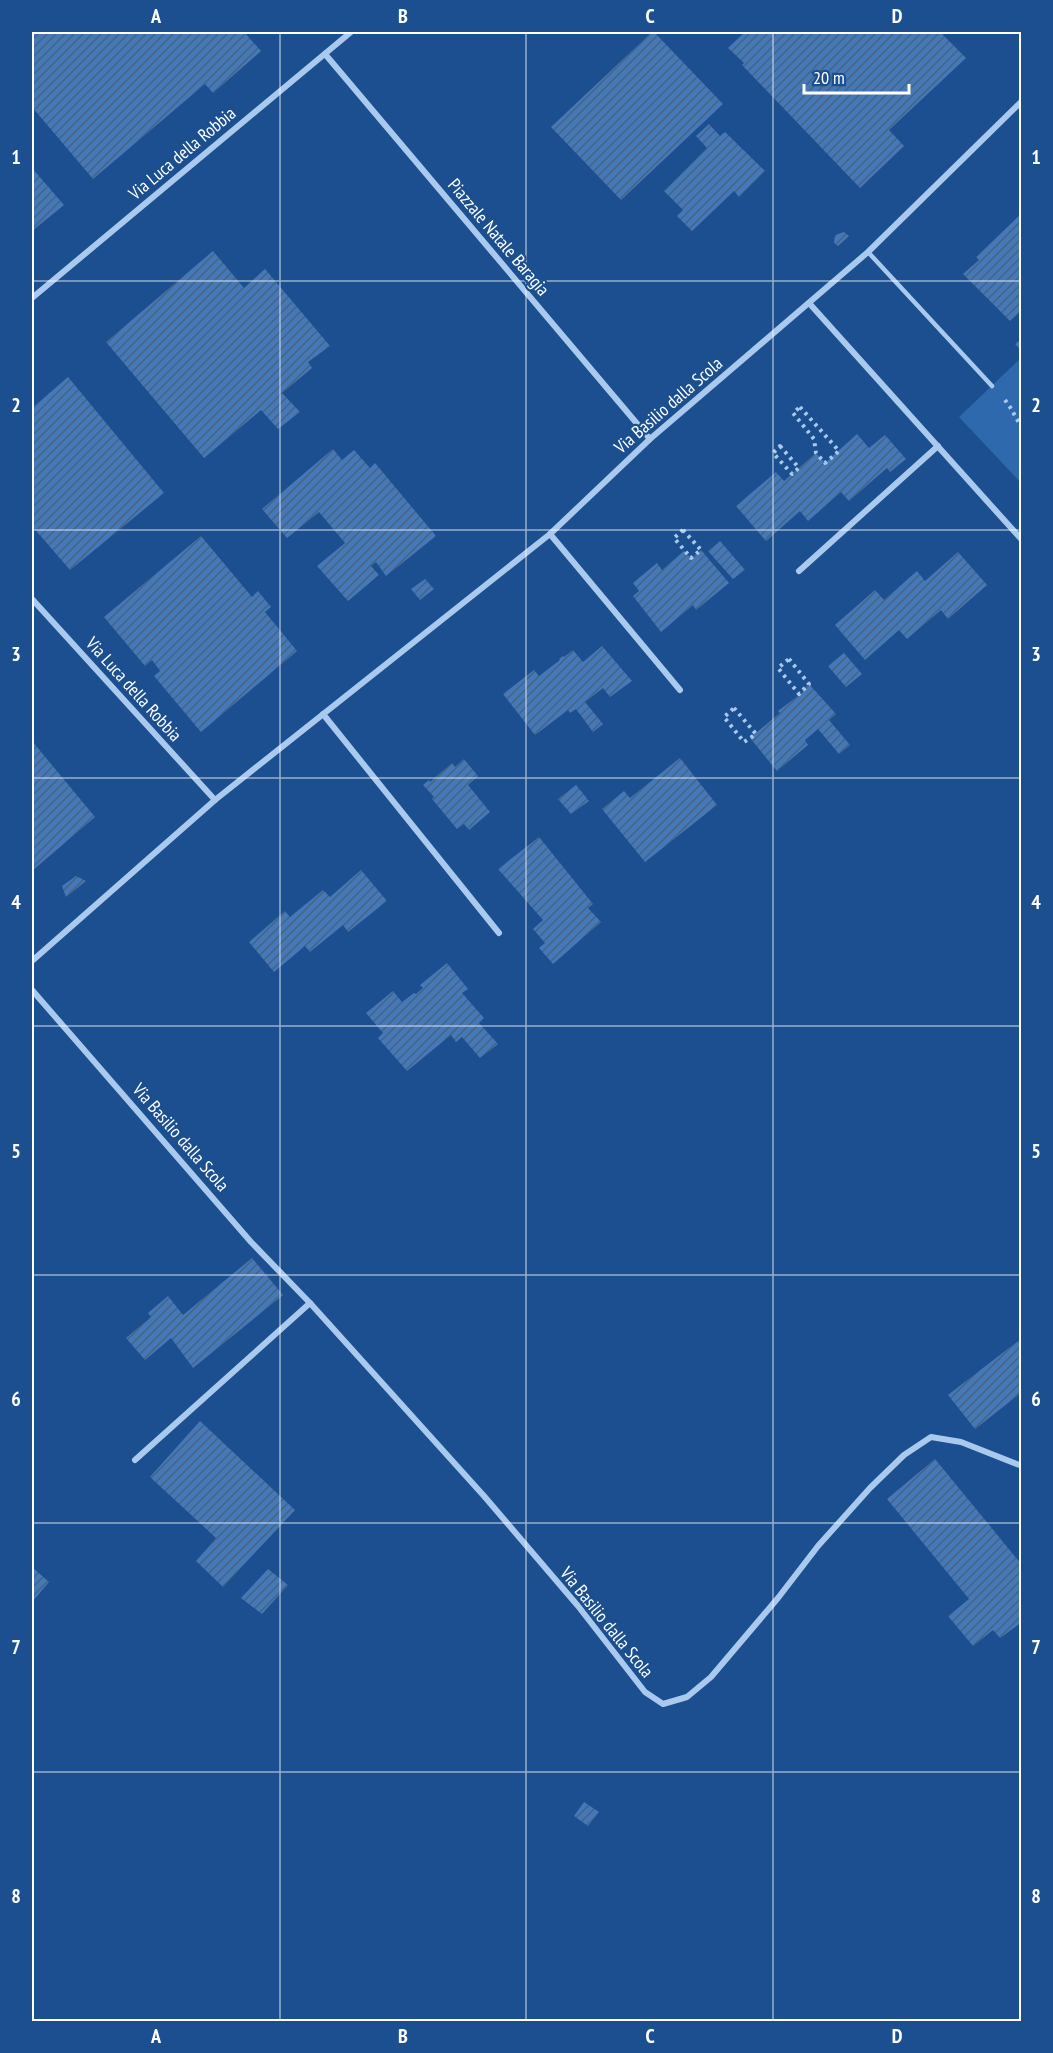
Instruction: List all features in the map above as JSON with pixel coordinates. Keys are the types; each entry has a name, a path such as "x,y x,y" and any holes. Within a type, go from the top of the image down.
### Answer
{"street":[{"name":"Via Luca della Robbia","path":"32,298 351,32"},
{"name":"Piazzale Natale Baragia","path":"325,54 650,439"},
{"name":"Via Basilio dalla Scola","path":"32,961 215,800 550,534 650,439 868,252 1022,101"},
{"path":"809,303 1022,540"},
{"path":"799,572 938,446"},
{"path":"550,534 680,690"},
{"name":"Via Luca della Robbia","path":"32,598 215,800"},
{"path":"323,714 500,933"},
{"name":"Via Basilio dalla Scola","path":"32,990 251,1242 310,1303 484,1496 578,1606 645,1692 663,1704 687,1697 711,1677 778,1598 818,1546 870,1488 904,1455 932,1437 961,1442 1022,1466"},
{"path":"135,1460 310,1303"}],"lane":[{"path":"868,252 992,386"}],"path":[{"path":"992,386 1011,406 1022,428"},
{"path":"800,407 839,451 825,463 816,453 814,439 793,413 800,407"},
{"path":"780,446 800,468 792,474 773,453 780,446"},
{"path":"683,530 700,550 691,558 674,538 683,530"},
{"path":"789,659 809,684 799,694 777,668 789,659"},
{"path":"734,708 756,734 744,742 724,717 734,708"}],"shaded area":[{"path":"1021,358 1021,483 959,417"}],"building":[{"path":"32,32 244,32 261,51 213,93 205,84 93,179 32,107"},
{"path":"652,32 723,104 621,200 551,127"},
{"path":"745,32 940,32 966,58 889,130 904,146 860,188 728,48"},
{"path":"709,124 720,136 725,132 765,171 739,197 734,191 692,231 677,216 683,210 664,191 707,148 696,136"},
{"path":"32,168 64,205 32,231"},
{"path":"1022,213 1022,310 1010,321 963,274 979,260 976,257"},
{"path":"844,232 849,236 838,246 834,243 835,235"},
{"path":"213,251 244,288 265,269 330,346 308,362 312,368 282,393 300,412 278,429 261,410 204,458 106,342"},
{"path":"1022,338 1022,351 1015,344"},
{"path":"68,377 164,493 70,570 32,526 32,408"},
{"path":"857,434 869,448 885,435 906,459 890,472 887,468 849,501 841,492 808,521 800,511 766,541 736,506 776,472 784,481 816,453 825,463"},
{"path":"333,449 342,460 354,450 370,468 375,463 436,536 386,576 376,562 371,566 379,575 348,601 317,566 345,543 319,512 287,538 262,509"},
{"path":"201,536 252,597 258,591 271,607 265,612 297,651 201,732 154,676 160,671 152,660 145,666 104,617"},
{"path":"720,541 745,570 733,579 708,551"},
{"path":"701,550 729,583 696,610 693,605 661,632 633,596 639,591 633,583 657,563 662,570 684,551 691,558"},
{"path":"958,552 987,585 948,619 941,610 907,639 899,630 865,660 835,625 875,590 884,600 917,571 925,581"},
{"path":"425,579 434,589 420,600 411,589"},
{"path":"602,646 632,681 610,697 603,688 585,702 603,724 593,732 576,709 570,713 568,710 535,735 503,694 534,670 539,676 573,650 583,662"},
{"path":"844,653 862,674 846,687 828,666"},
{"path":"809,684 836,714 829,720 850,745 839,754 818,729 805,740 808,745 777,771 750,738 780,713 778,711 803,692 802,690"},
{"path":"32,741 95,817 32,871"},
{"path":"680,758 717,805 645,862 602,809 624,791 630,798"},
{"path":"464,759 478,776 468,785 490,812 469,830 464,824 457,829 423,785 429,780 430,782 452,763 455,767"},
{"path":"576,785 589,801 571,814 558,799"},
{"path":"539,837 593,904 588,908 601,922 553,964 539,948 545,943 533,929 543,920 498,869"},
{"path":"361,870 387,901 348,932 343,925 310,952 305,946 274,972 249,942 285,911 290,917 323,890 330,897"},
{"path":"76,876 86,881 66,897 62,886"},
{"path":"447,963 468,989 462,993 484,1018 479,1023 498,1044 480,1058 462,1037 456,1042 451,1035 407,1071 378,1038 383,1033 366,1013 393,991 402,1002 414,993 416,994 423,988 420,985"},
{"path":"252,1258 283,1295 193,1368 171,1338 145,1360 126,1338 151,1317 148,1313 168,1296 183,1315"},
{"path":"1018,1341 1022,1346 1022,1392 975,1429 948,1395"},
{"path":"200,1421 295,1510 223,1587 196,1561 216,1538 150,1477"},
{"path":"935,1459 1022,1565 1022,1622 1000,1638 993,1630 973,1646 948,1616 969,1599 887,1499"},
{"path":"32,1567 49,1582 32,1602"},
{"path":"268,1569 288,1585 262,1614 241,1598"},
{"path":"584,1802 599,1812 588,1826 574,1816"}]}
